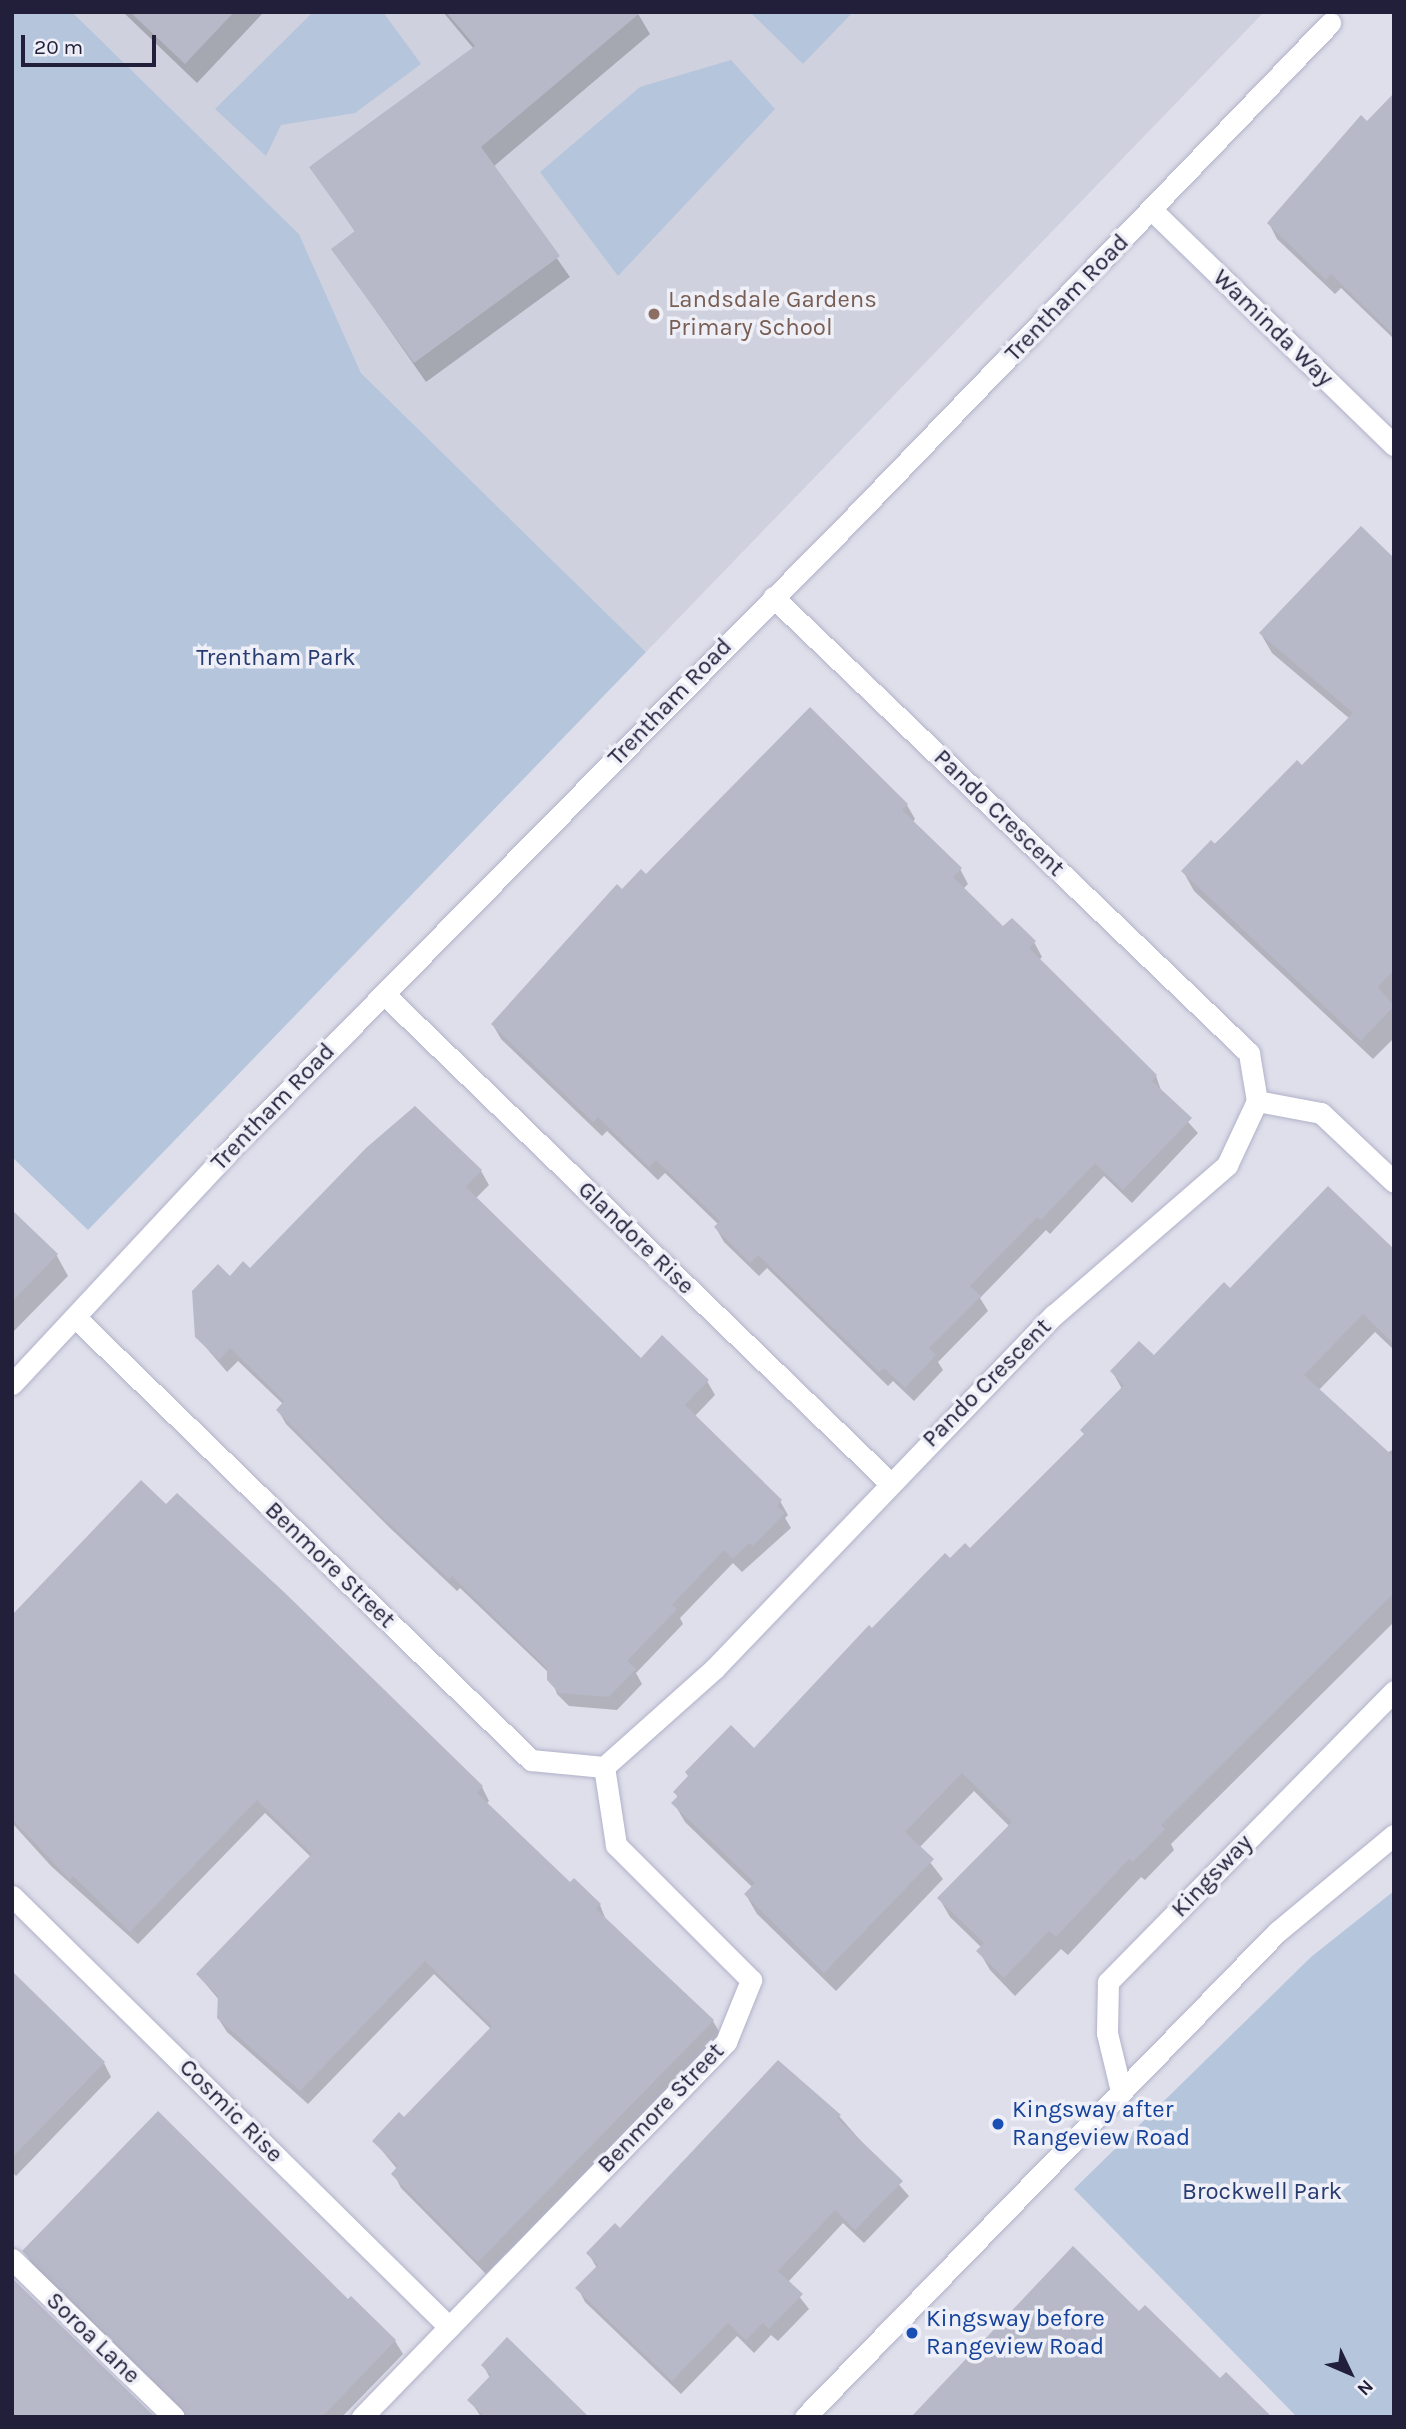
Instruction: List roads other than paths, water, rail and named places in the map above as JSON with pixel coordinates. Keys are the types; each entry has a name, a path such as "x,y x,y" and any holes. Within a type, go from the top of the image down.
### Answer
{"street":[{"name":"Trentham Road","path":"12,1384 76,1319 228,1152 1153,211 1330,23"},
{"name":"Waminda Way","path":"1153,211 1394,445"},
{"name":"Pando Crescent","path":"604,1767 715,1668 889,1482 1054,1315 1227,1165 1257,1101 1249,1053 773,597"},
{"name":"Glandore Rise","path":"384,994 889,1482"},
{"path":"1257,1101 1321,1114 1394,1182"},
{"name":"Benmore Street","path":"76,1319 531,1760 604,1767 616,1845 751,1980 726,2042 362,2417"},
{"name":"Kingsway","path":"1121,2091 1107,2033 1108,1982 1394,1690"},
{"path":"805,2417 1277,1932 1394,1835"},
{"name":"Cosmic Rise","path":"12,1896 449,2327"},
{"name":"Soroa Lane","path":"12,2259 174,2417"}],"place":[{"name":"Landsdale Gardens Primary School","path":"654,314"},
{"name":"Kingsway after Rangeview Road","path":"998,2124"},
{"name":"Kingsway before Rangeview Road","path":"912,2333"}],"park label":[{"name":"Trentham Park","path":"276,658"},
{"name":"Brockwell Park","path":"1262,2192"}]}
